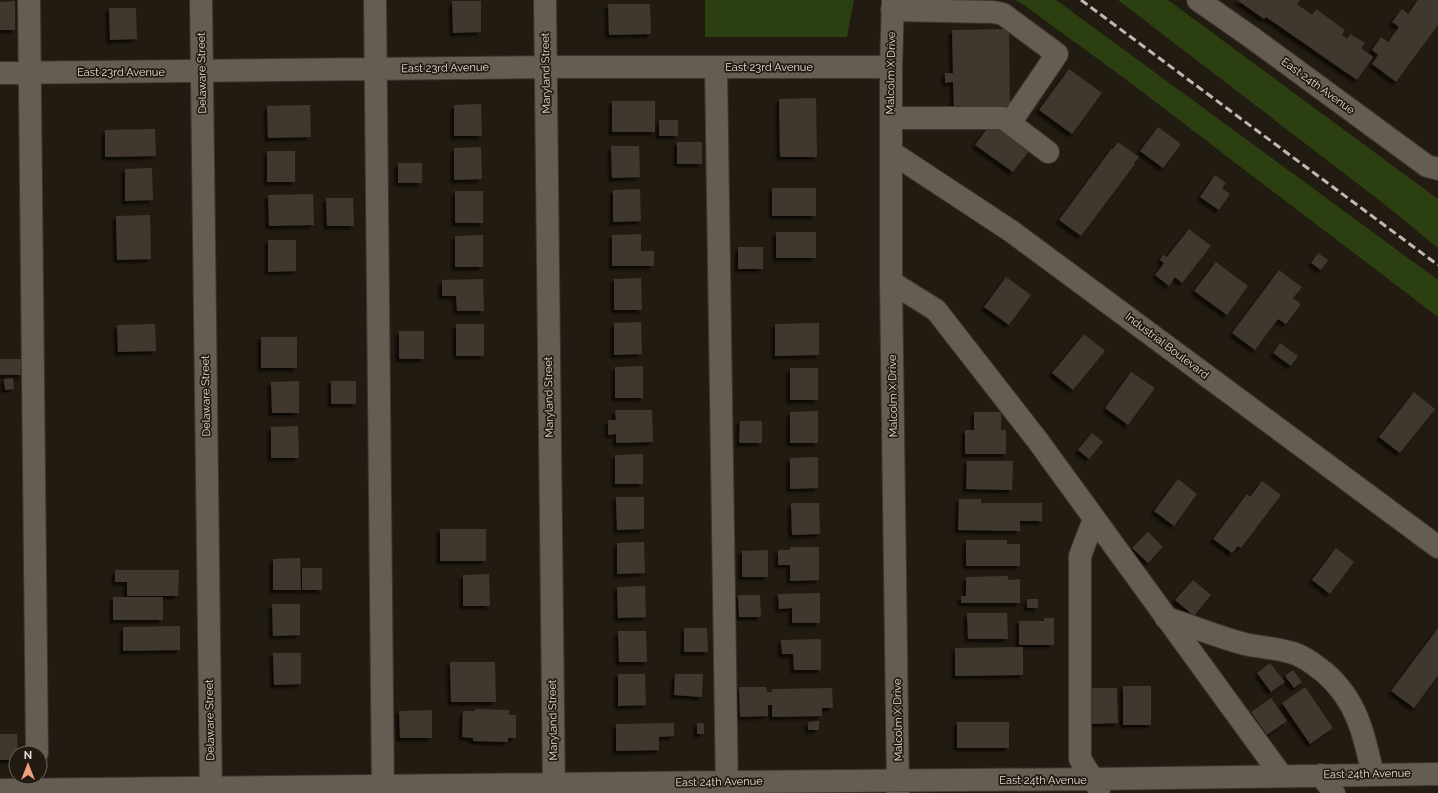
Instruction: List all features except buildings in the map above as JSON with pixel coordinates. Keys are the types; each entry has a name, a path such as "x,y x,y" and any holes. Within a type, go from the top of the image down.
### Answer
{"street":[{"path":"29,0 37,745"},
{"name":"Delaware Street","path":"202,0 211,790"},
{"path":"375,0 383,789"},
{"name":"Maryland Street","path":"545,0 554,789"},
{"name":"East 24th Avenue","path":"1198,0 1427,166 1438,169"},
{"path":"893,5 994,12 1003,14 1057,54 1010,123"},
{"name":"Malcolm X Drive","path":"893,5 891,67 891,282 898,787"},
{"path":"716,66 727,787"},
{"name":"East 23rd Avenue","path":"0,73 202,72 546,67 891,67"},
{"path":"891,118 1003,118 1048,152"},
{"name":"Industrial Boulevard","path":"891,152 1011,231 1438,547"},
{"path":"891,282 936,310 1038,441 1281,775"},
{"path":"1094,519 1080,556 1080,759 1098,786"},
{"path":"1166,618 1244,644 1288,652 1311,662 1331,678 1344,693 1353,708 1365,737 1373,774"},
{"name":"East 24th Avenue","path":"0,790 37,786 211,790 1098,786 1281,775 1438,774"},
{"path":"1321,775 1334,793"}],"green space":[{"path":"705,0 854,0 847,37 705,37"},
{"path":"1015,0 1056,0 1438,280 1438,317 1124,78"},
{"path":"1118,0 1168,0 1438,199 1438,248 1384,204"}],"railway":[{"path":"1081,0 1438,265"}]}
